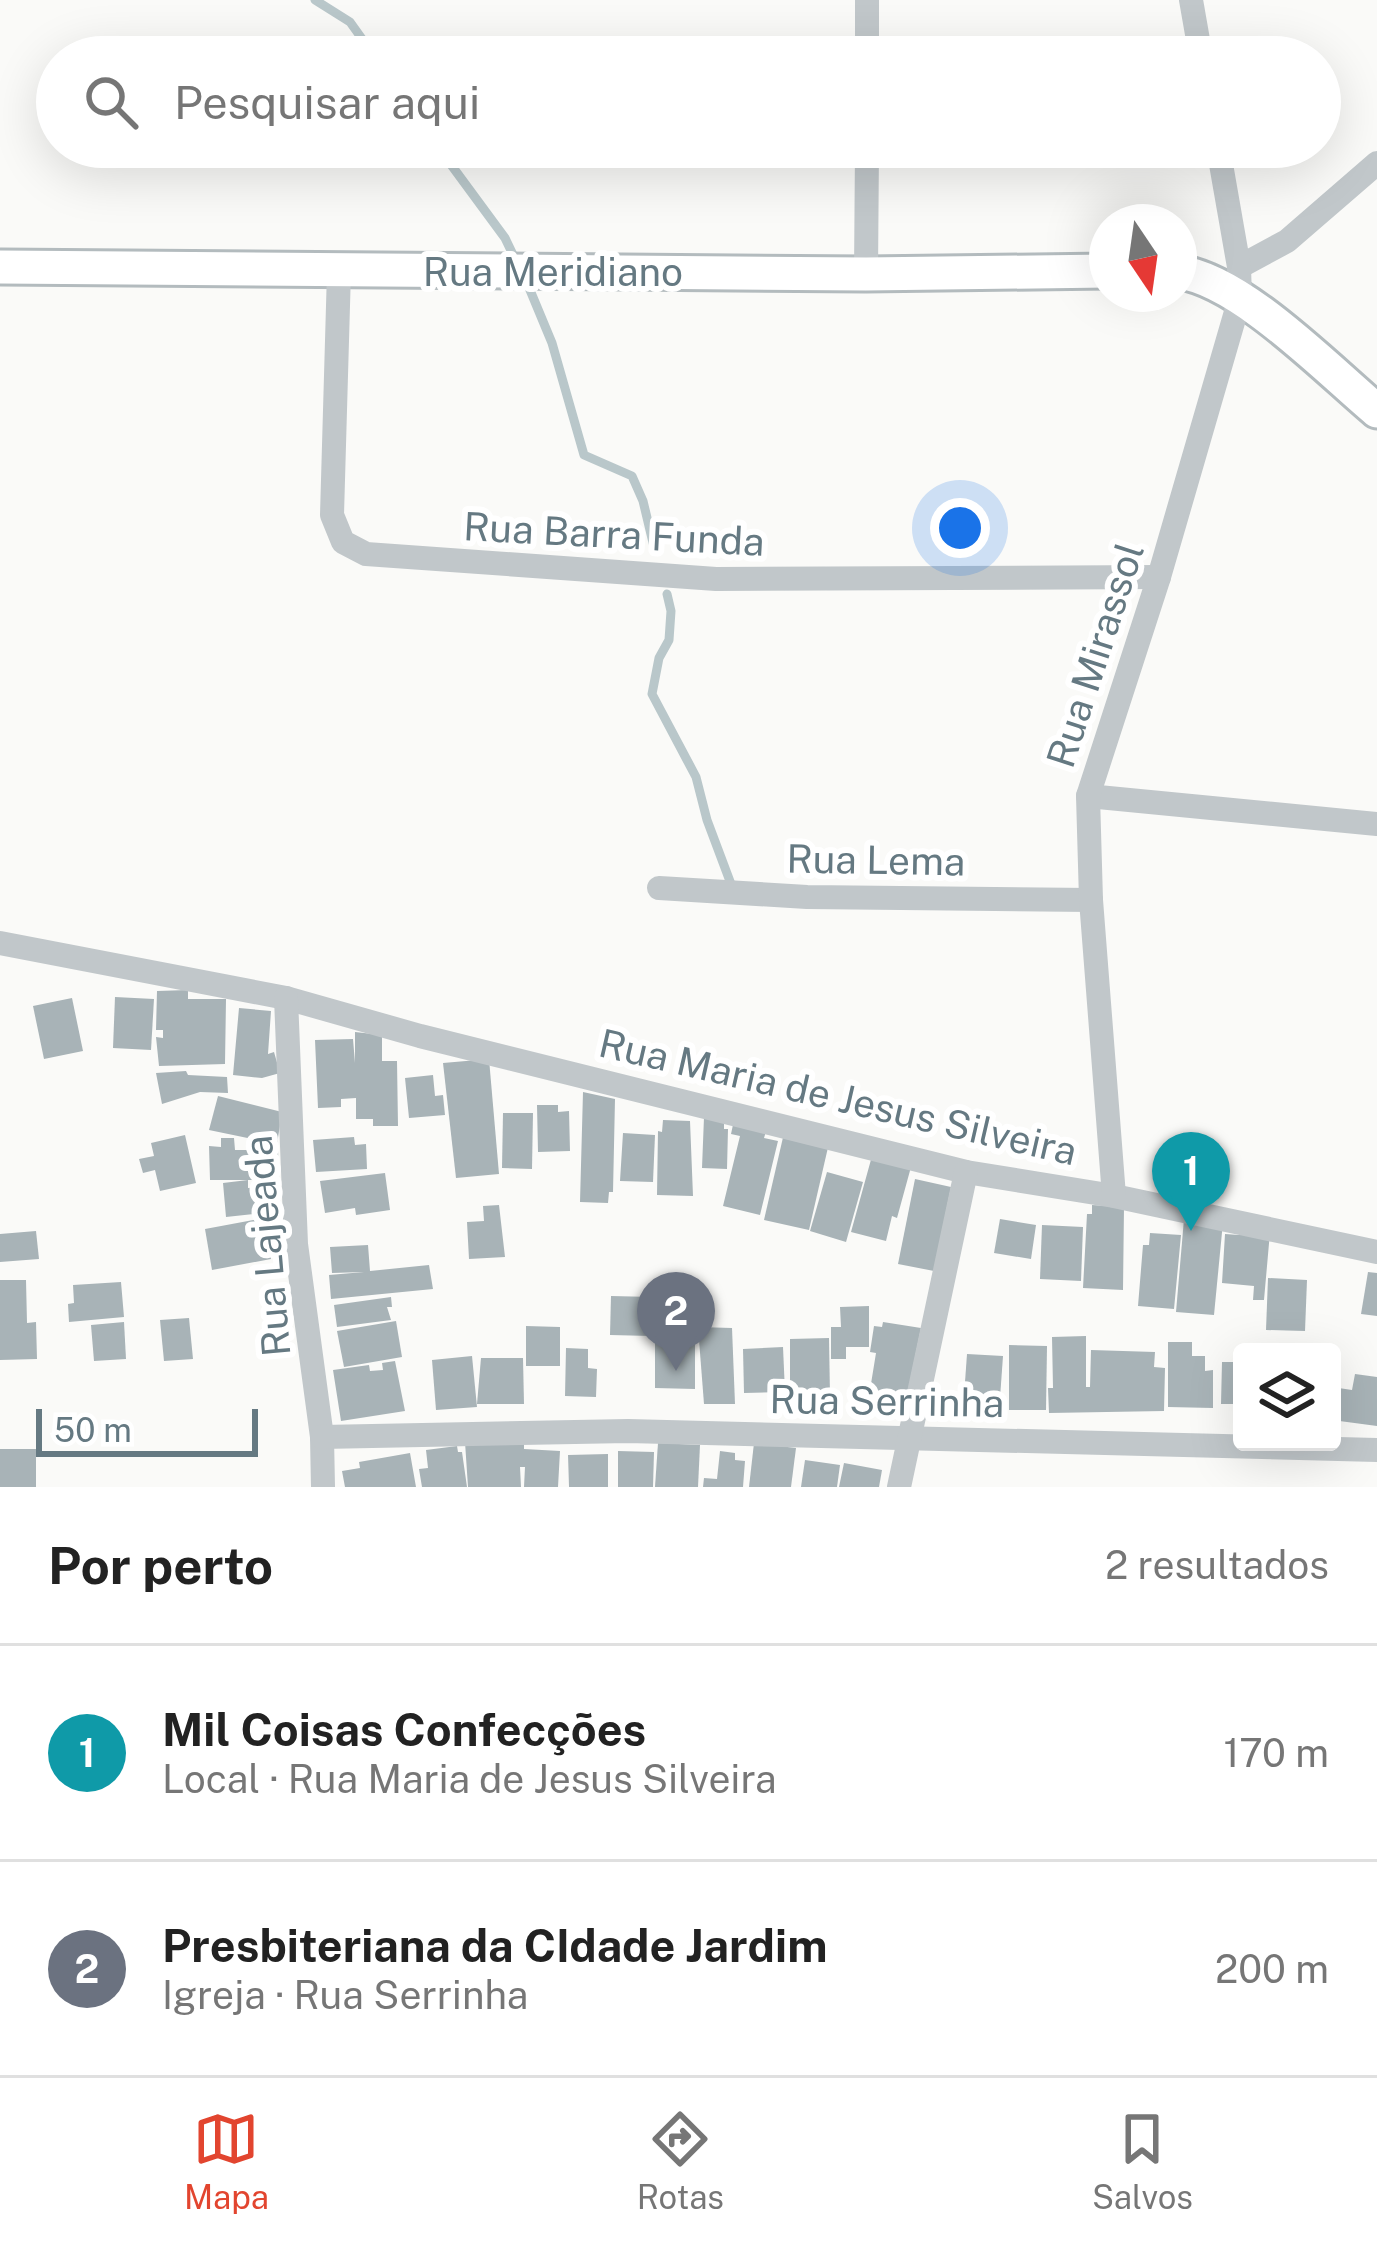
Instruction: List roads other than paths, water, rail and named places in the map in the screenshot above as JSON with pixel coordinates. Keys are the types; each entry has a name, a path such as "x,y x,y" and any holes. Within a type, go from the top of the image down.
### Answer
{"street":[{"path":"867,0 867,36"},
{"path":"1191,0 1197,36"},
{"path":"1240,282 1377,164"},
{"path":"866,274 867,168"},
{"name":"Rua Mirassol","path":"1114,1196 1091,900 1088,796 1159,577 1240,282 1221,168"},
{"name":"Rua Meridiano","path":"0,267 866,274 1089,271"},
{"name":"Rua Barra Funda","path":"339,271 332,515 343,542 367,554 716,579 1159,577"},
{"path":"1197,276 1240,282 1377,412"},
{"path":"1088,796 1377,824"},
{"name":"Rua Lema","path":"659,888 807,897 1091,900"},
{"name":"Rua Maria de Jesus Silveira","path":"0,943 286,998 966,1172 1114,1196 1377,1252"},
{"name":"Rua Lajeada","path":"286,998 296,1244 322,1437 323,1487"},
{"path":"899,1487 966,1172"},
{"name":"Rua Serrinha","path":"322,1437 628,1431 1377,1450"}],"waterway":[{"path":"315,0 350,22 360,36"},
{"path":"453,168 505,238 517,263"},
{"path":"525,278 552,343 584,455 632,476 655,551"},
{"path":"667,594 669,640 659,658 652,694 696,777 731,884"}],"place":[{"name":"Mil Coisas Confecções","path":"1191,1231"},
{"name":"Presbiteriana da CIdade Jardim","path":"676,1371"}]}
